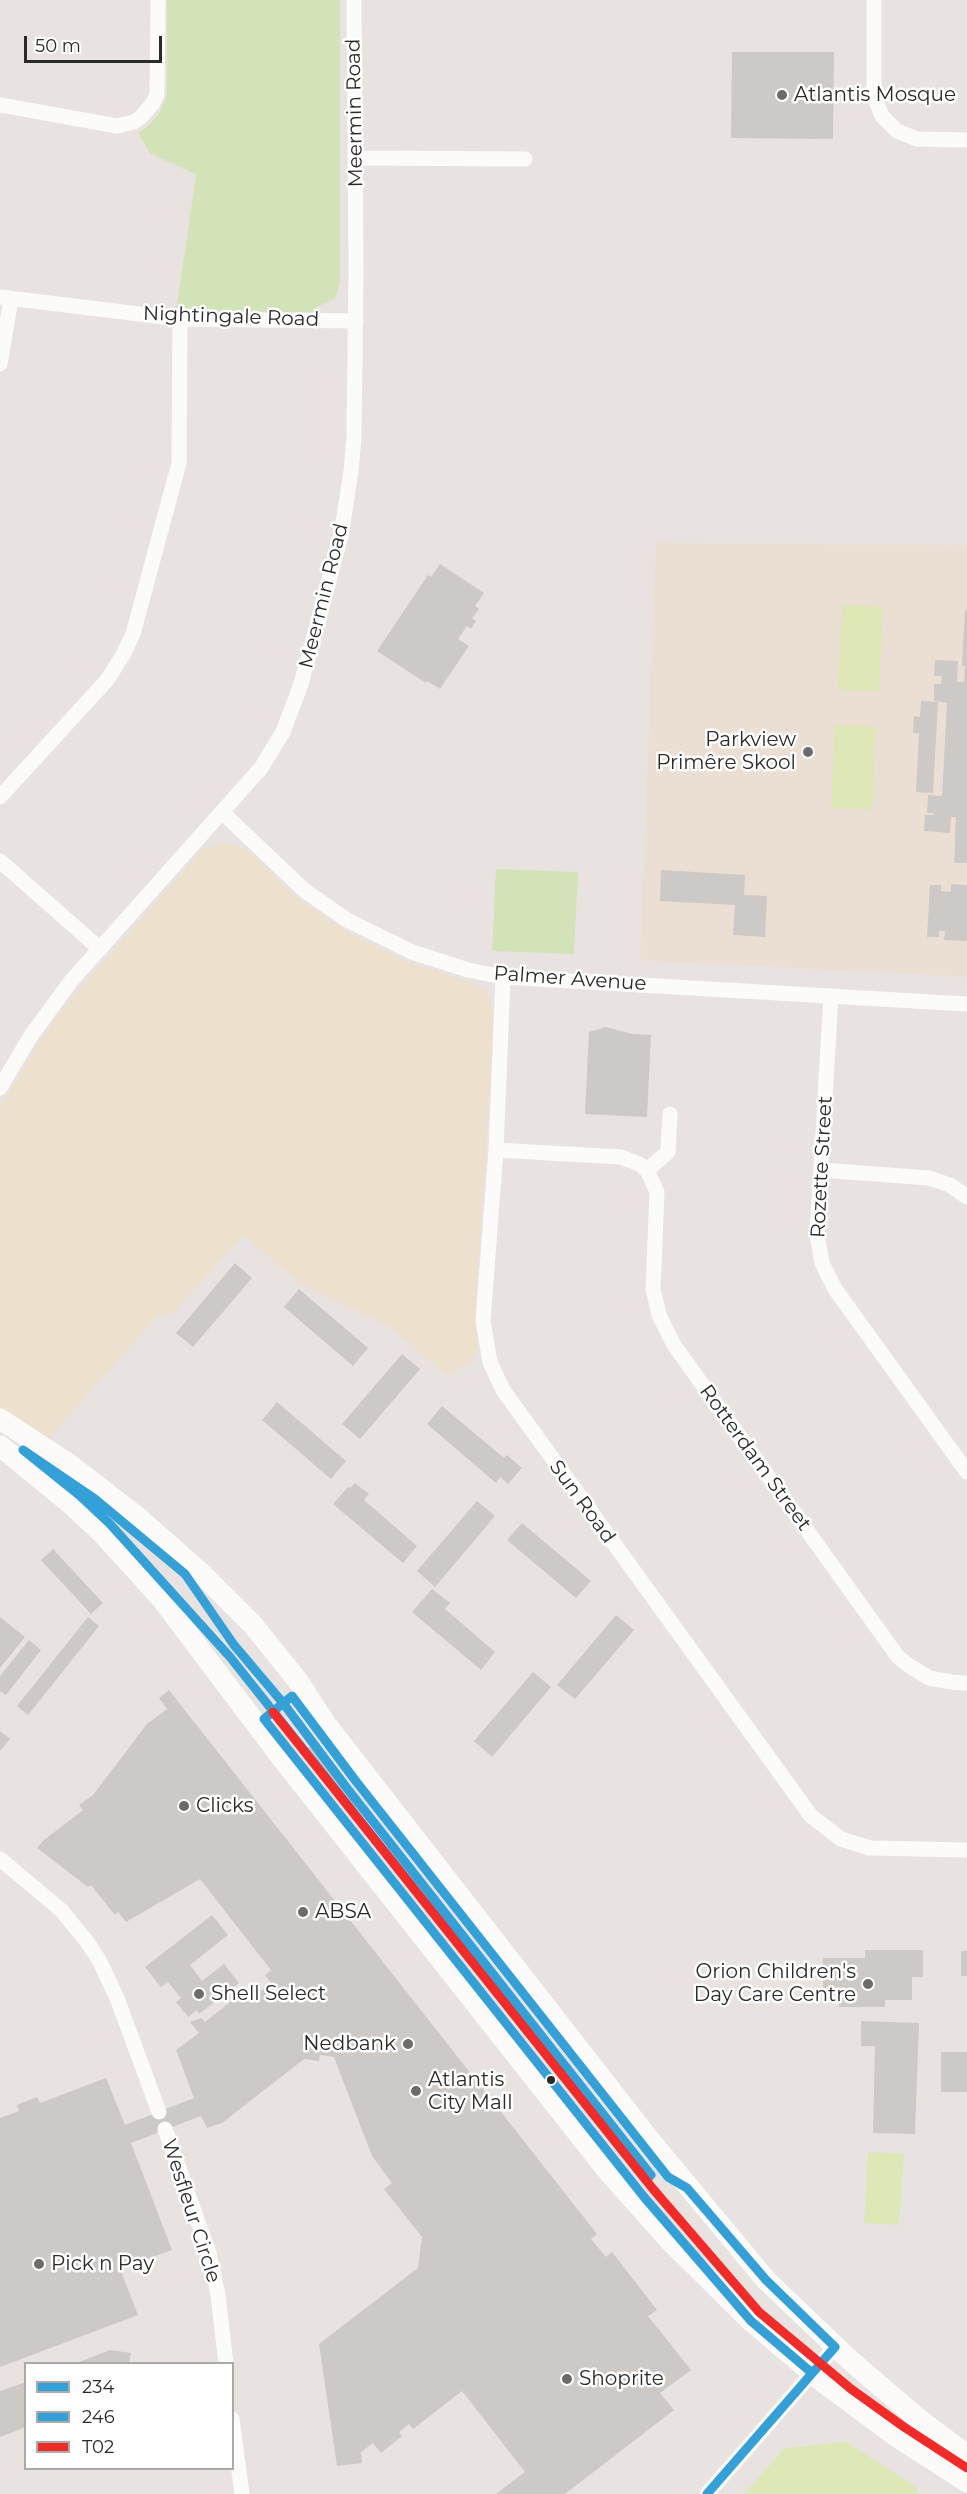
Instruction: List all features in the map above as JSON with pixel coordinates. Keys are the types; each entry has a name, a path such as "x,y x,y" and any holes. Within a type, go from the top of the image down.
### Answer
{"main road":[{"path":"0,1419 69,1464 135,1515 202,1574 253,1625 298,1682 325,1723 687,2188 766,2280 835,2347 903,2406 967,2455"},
{"path":"0,1446 71,1504 154,1590 189,1632 280,1757 607,2170 669,2241 714,2286 812,2373 886,2429 967,2482"}],"street":[{"path":"0,105 117,126 134,122 153,103 157,94 158,0"},
{"name":"Meermin Road","path":"0,1088 49,1008 261,768 283,732 293,709 336,557 351,471 354,437 356,321 354,0"},
{"path":"874,0 874,96 882,116 897,131 917,139 967,140"},
{"path":"355,158 525,159"},
{"path":"0,364 6,298"},
{"name":"Nightingale Road","path":"6,298 180,319 356,321"},
{"path":"0,797 107,680 133,634 179,463 180,319"},
{"name":"Palmer Avenue","path":"223,813 304,890 347,920 421,956 468,970 503,977 967,1004"},
{"path":"0,861 100,949"},
{"name":"Sun Road","path":"503,977 496,1150 483,1321 490,1362 510,1403 811,1816 842,1839 870,1848 967,1850"},
{"name":"Rozette Street","path":"831,996 818,1249 827,1276 967,1472"},
{"path":"496,1150 621,1157 647,1170 668,1152 670,1114"},
{"name":"Rotterdam Street","path":"647,1170 657,1192 653,1289 659,1315 674,1345 898,1657 929,1677 951,1683 967,1683"},
{"path":"821,1170 929,1178 950,1185 967,1197"},
{"name":"Wesfleur Circle","path":"0,1859 61,1910 94,1952 117,1998 159,2112"},
{"name":"Wesfleur Circle","path":"165,2130 209,2253 218,2295 226,2362"},
{"path":"707,2494 835,2347"},
{"path":"234,2434 242,2494"}],"shaded area":[{"name":"Parkview Primêre Skool","path":"656,543 967,545 967,977 640,960"}],"green space":[{"path":"167,0 340,0 340,283 335,299 317,307 314,312 233,314 176,312 196,175 150,153 138,133 159,114 167,95"},
{"path":"842,605 883,607 879,691 838,690"},
{"path":"835,725 876,727 872,810 831,808"},
{"path":"496,869 578,872 574,954 492,951"},
{"path":"868,2152 904,2154 899,2225 864,2223"},
{"path":"846,2442 912,2484 919,2494 744,2494 785,2448"}],"sand":[{"path":"219,844 235,845 248,851 294,895 346,931 408,962 471,982 485,990 489,997 494,1013 476,1302 478,1349 472,1360 447,1376 392,1328 298,1282 244,1235 171,1315 157,1316 47,1440 0,1411 0,1109 32,1053 60,1012 202,850"}],"building":[{"name":"Atlantis Mosque","path":"732,52 834,52 833,139 731,138"},
{"path":"440,564 484,593 475,606 479,609 472,618 476,621 471,629 467,626 458,639 469,646 440,689 427,681 426,683 377,651 428,575 431,577"},
{"path":"965,610 967,611 967,863 954,863 956,817 951,817 950,833 924,831 925,815 934,815 934,813 927,813 928,795 942,796 947,703 934,701 934,684 941,684 942,676 934,676 935,660 958,661 957,682 964,682 965,666 962,666"},
{"path":"921,701 938,702 933,793 916,792 919,733 913,733 914,716 920,717"},
{"path":"661,870 745,875 744,895 767,896 765,937 733,935 735,905 660,901"},
{"path":"951,884 967,885 967,941 944,940 945,931 939,931 939,937 927,937 930,885 941,885 941,891 951,892"},
{"path":"606,1027 632,1034 651,1035 647,1117 585,1114 589,1032"},
{"path":"235,1263 252,1278 193,1347 176,1333"},
{"path":"299,1289 368,1348 353,1366 284,1307"},
{"path":"402,1354 420,1369 360,1439 342,1424"},
{"path":"277,1402 346,1461 331,1479 262,1420"},
{"path":"442,1406 504,1458 507,1455 522,1468 508,1484 500,1477 496,1483 427,1424"},
{"path":"355,1483 369,1494 364,1500 417,1546 403,1563 333,1504 348,1487 350,1488"},
{"path":"477,1501 495,1516 435,1587 417,1571"},
{"path":"522,1523 591,1581 576,1598 507,1540"},
{"path":"53,1549 103,1603 91,1614 41,1560"},
{"path":"432,1589 450,1603 445,1609 495,1652 481,1670 412,1612"},
{"path":"616,1615 634,1630 575,1699 557,1685"},
{"path":"0,1617 25,1637 0,1668"},
{"path":"88,1617 99,1626 28,1715 17,1706"},
{"path":"29,1640 41,1650 6,1695 0,1691 0,1676"},
{"path":"533,1672 551,1687 492,1757 474,1741"},
{"name":"Atlantis City Mall","path":"169,1690 597,2234 591,2239 606,2257 612,2252 657,2310 648,2316 691,2370 660,2393 674,2410 565,2494 496,2494 525,2472 462,2391 413,2429 409,2424 399,2432 402,2436 381,2453 373,2443 361,2452 362,2463 337,2466 319,2344 418,2268 422,2237 384,2189 392,2183 372,2156 334,2057 320,2055 319,2061 304,2059 222,2123 207,2128 201,2116 131,2143 172,2250 120,2269 138,2315 0,2367 0,2118 19,2111 17,2105 37,2097 40,2103 106,2078 125,2125 194,2098 176,2050 199,2033 190,2022 201,2018 205,2022 244,1991 251,1998 271,1983 265,1975 271,1970 200,1879 126,1922 118,1912 115,1915 91,1885 88,1887 37,1848 83,1810 79,1805 93,1795 147,1724 167,1709 159,1698"},
{"path":"0,1731 10,1739 0,1751"},
{"path":"315,1743 362,1802 353,1809 306,1750"},
{"path":"393,1843 426,1883 417,1890 385,1850"},
{"path":"212,1915 228,1935 190,1965 202,1981 224,1964 239,1983 199,2014 197,2010 188,2017 176,2002 181,1998 168,1982 161,1987 145,1967"},
{"path":"464,1933 499,1978 490,1985 455,1940"},
{"name":"Orion Children's Day Care Centre","path":"865,1950 923,1950 923,1977 912,1977 912,2000 885,2000 885,2007 839,2007 839,1991 823,1991 823,1958 865,1958"},
{"path":"961,1951 967,1951 967,1976 961,1976"},
{"path":"861,2021 919,2023 915,2134 873,2133 875,2046 861,2046"},
{"path":"549,2042 600,2107 591,2114 540,2048"},
{"path":"941,2052 967,2052 967,2092 941,2092"},
{"path":"110,2350 131,2353 129,2362 79,2362"},
{"path":"24,2383 24,2428 0,2437 0,2391"}],"transit line":[{"name":"246","path":"23,1450 95,1499 185,1574 234,1645 283,1703 346,1787 651,2175 646,2180 230,1657 110,1524 79,1495 23,1450"},
{"name":"234","path":"707,2494 835,2347 766,2280 687,2188 668,2177 355,1780 292,1696 264,1719 644,2197 751,2321 812,2373"},
{"name":"T02","path":"273,1712 653,2189 759,2312 851,2389 967,2468"}],"place":[{"name":"Atlantis Mosque","path":"782,95"},
{"name":"Parkview Primêre Skool","path":"808,752"},
{"name":"Clicks","path":"184,1806"},
{"name":"ABSA","path":"303,1912"},
{"name":"Orion Children's Day Care Centre","path":"868,1984"},
{"name":"Shell Select","path":"199,1994"},
{"name":"Nedbank","path":"408,2044"},
{"name":"Atlantis City Mall","path":"416,2091"},
{"name":"Pick n Pay","path":"39,2264"},
{"name":"Shoprite","path":"567,2379"}]}
